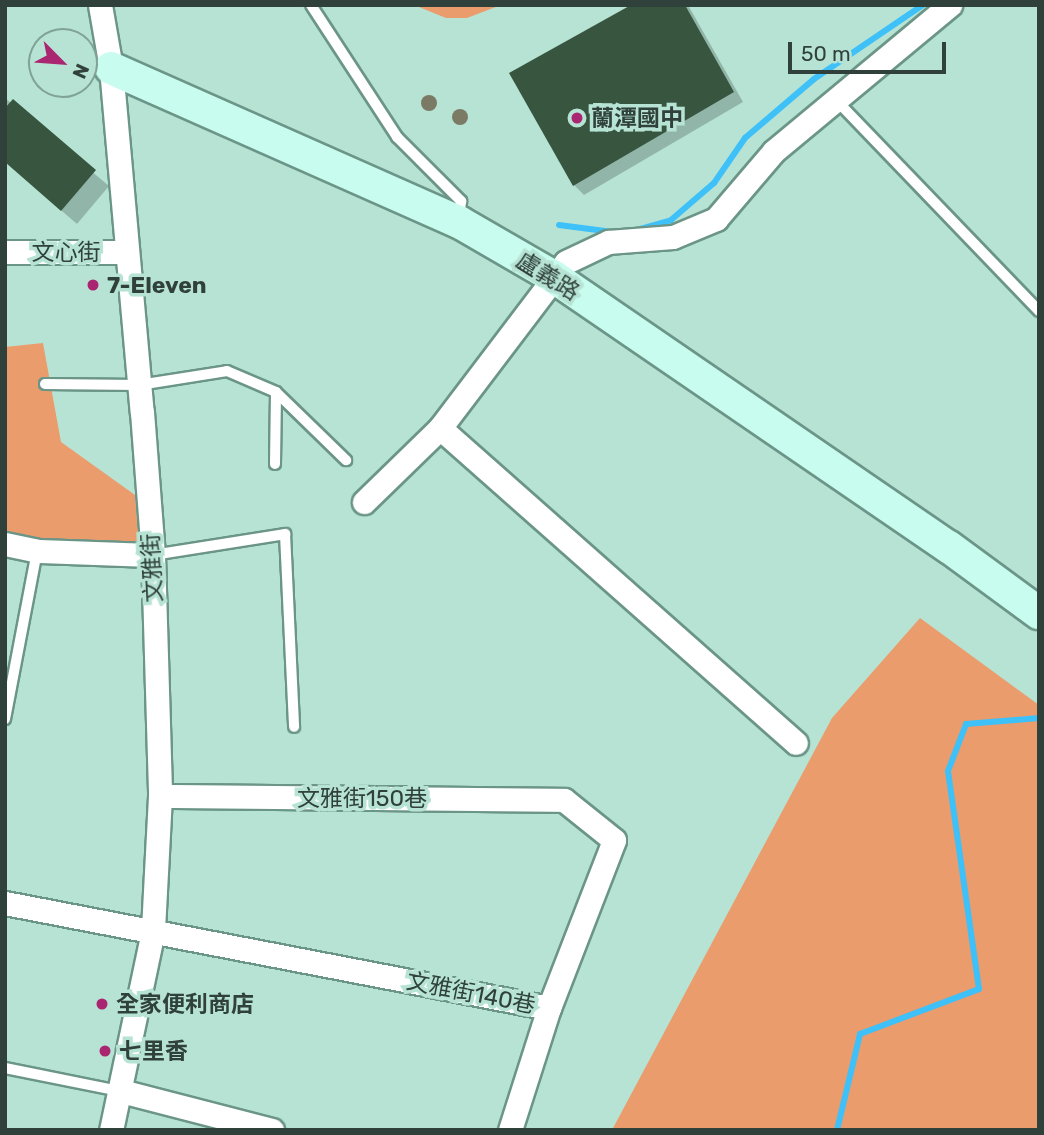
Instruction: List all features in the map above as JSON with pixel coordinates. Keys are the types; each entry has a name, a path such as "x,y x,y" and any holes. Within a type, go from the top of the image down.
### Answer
{"street":[{"name":"文雅街","path":"100,5 111,68 153,555 160,796 153,932 111,1130"},
{"path":"364,502 440,428 566,262 608,242 673,237 716,219 774,151 950,5"},
{"name":"盧義路","path":"111,68 458,222 554,277 949,547 1039,613"},
{"name":"文心街","path":"5,253 127,252"},
{"path":"440,428 796,743"},
{"path":"5,544 37,551 153,555"},
{"name":"文雅街150巷","path":"160,796 564,800"},
{"name":"文雅街140巷","path":"5,902 549,1008 614,840 564,800"},
{"path":"510,1130 549,1008"},
{"path":"121,1091 272,1130"}],"lane":[{"path":"311,5 397,137 461,201 458,222"},
{"path":"836,100 1039,311"},
{"path":"46,384 139,385 227,370 276,392 346,460"},
{"path":"275,464 276,392"},
{"path":"153,555 285,534 294,727"},
{"path":"5,719 37,551"},
{"path":"5,1068 121,1091"}],"shaded area":[{"path":"414,5 501,5 467,18 446,18"},
{"path":"43,343 61,442 135,495 139,543 62,548 5,544 5,347"},
{"path":"920,618 1039,705 1039,1130 612,1130 832,718"}],"building":[{"path":"631,5 685,5 734,92 573,186 509,73"},
{"path":"13,99 96,170 61,211 5,162 5,108"}],"waterway":[{"path":"637,230 671,220 714,183 745,138 814,79 923,5"},
{"path":"559,225 613,232"},
{"path":"837,1130 860,1034 979,989 948,771 966,724 1039,718"}],"place":[{"name":"蘭潭國中","path":"577,118"},
{"name":"7-Eleven","path":"93,285"},
{"name":"全家便利商店","path":"102,1004"},
{"name":"七里香","path":"105,1051"}]}
